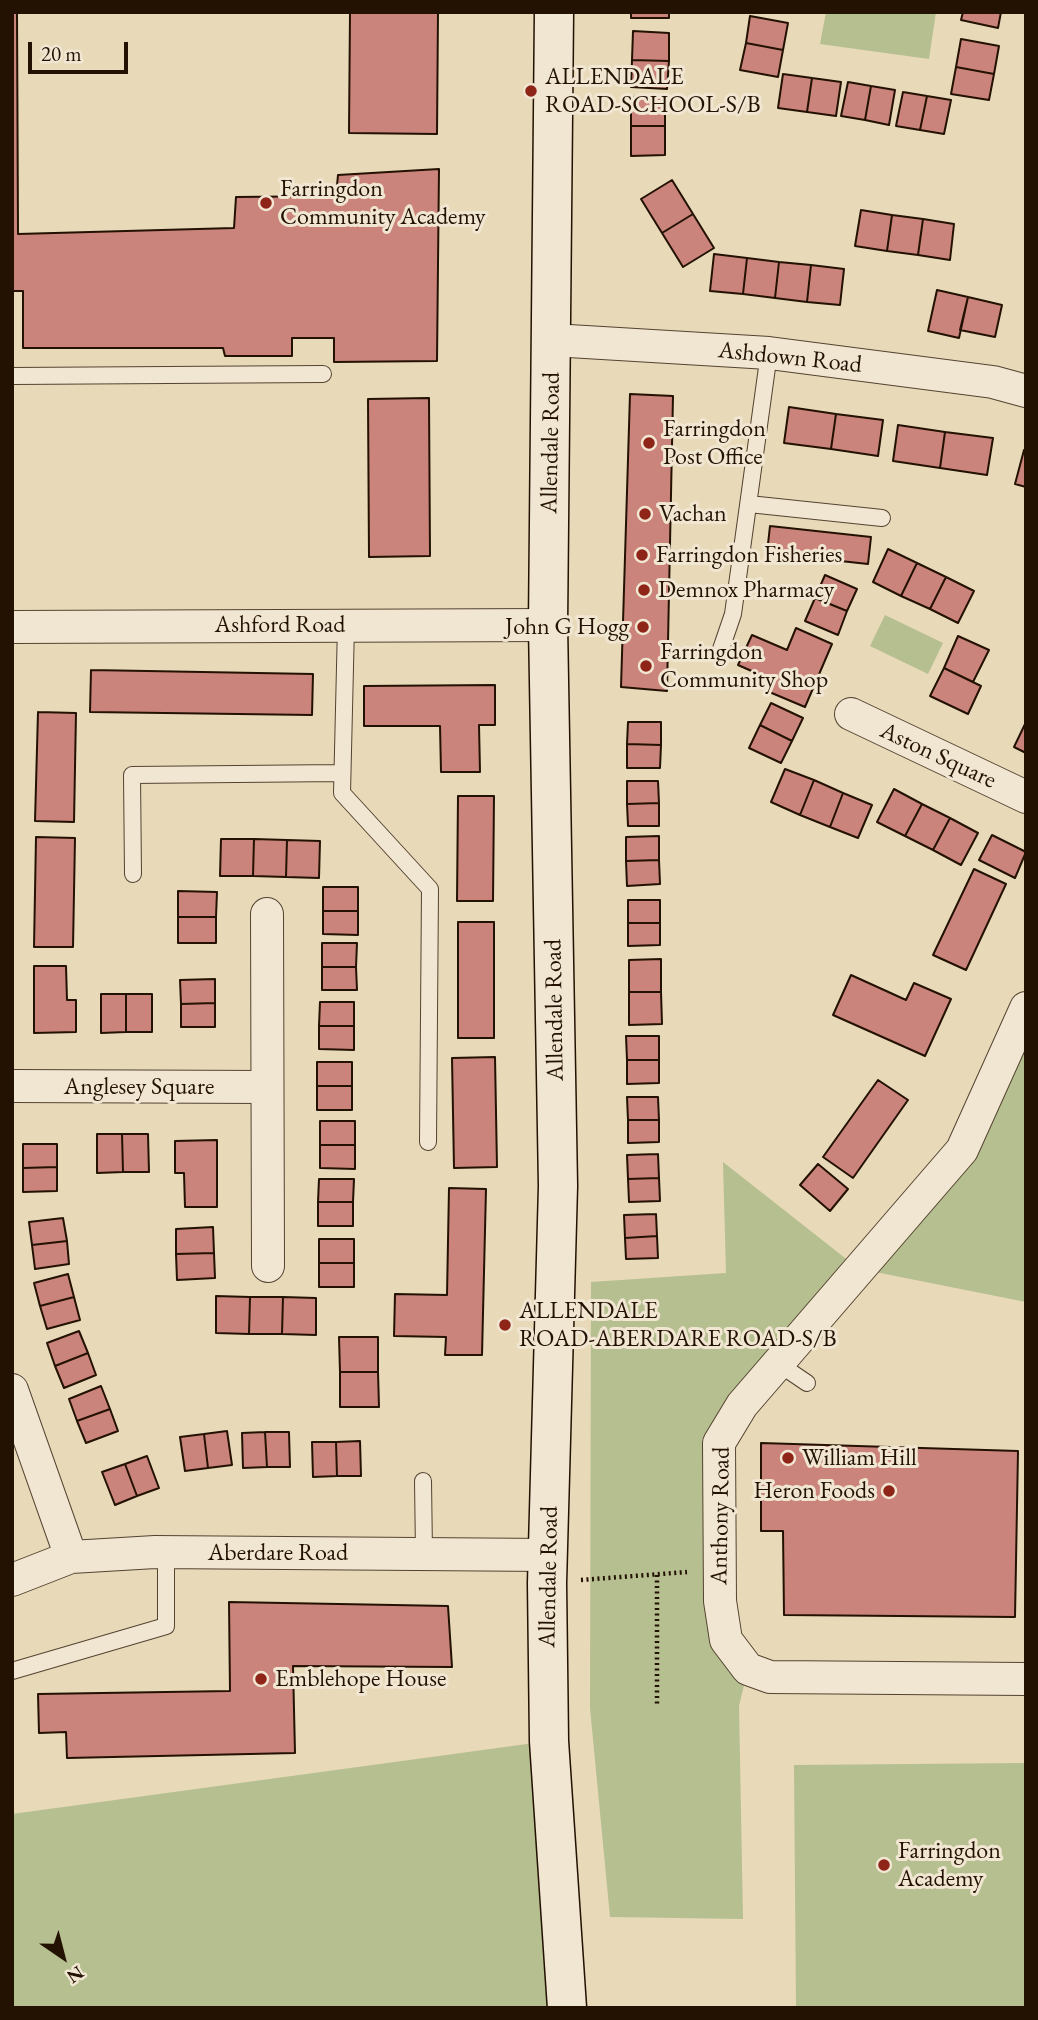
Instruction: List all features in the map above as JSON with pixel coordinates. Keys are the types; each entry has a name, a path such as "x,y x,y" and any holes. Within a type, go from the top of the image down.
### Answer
{"street":[{"name":"Allendale Road","path":"554,12 548,625 558,1186 547,1569 549,1741 567,2008"},
{"name":"Ashdown Road","path":"552,340 769,354 993,382 1026,391"},
{"name":"Ashford Road","path":"12,627 548,625"},
{"name":"Aston Square","path":"851,714 1026,797"},
{"path":"267,914 265,1087 268,1266"},
{"name":"Anthony Road","path":"1026,1008 962,1150 742,1405 719,1443 720,1601 726,1640 748,1669 769,1677 1026,1679"},
{"name":"Anglesey Square","path":"12,1086 265,1087"},
{"path":"12,1390 71,1558"},
{"name":"Aberdare Road","path":"12,1580 71,1558 166,1552 424,1553 547,1569"}],"lane":[{"path":"720,652 733,614 769,354"},
{"path":"12,376 323,374"},
{"path":"749,504 882,518"},
{"path":"346,625 342,793 430,889 428,1142"},
{"path":"133,874 132,775 341,773"},
{"path":"779,1364 807,1382"},
{"path":"423,1481 424,1553"},
{"path":"12,1671 166,1626 166,1552"}],"path":[{"path":"547,1569 657,1574 720,1569"},
{"path":"657,1574 657,1707"}],"green space":[{"path":"826,12 936,12 929,59 820,44"},
{"path":"885,615 943,643 928,674 870,646"},
{"path":"1026,1008 1026,1302 860,1269 719,1443 720,1601 748,1669 739,1706 743,1919 610,1917 590,1708 591,1282 726,1273 723,1162 859,1269 962,1150"},
{"path":"549,1741 567,2008 12,2008 12,1814"},
{"path":"1026,1763 1026,2008 796,2008 794,1765"}],"building":[{"path":"12,12 17,12 18,234 234,228 236,197 336,196 338,175 439,169 437,361 334,362 334,338 292,338 292,356 225,356 223,348 23,348 23,291 12,291"},
{"path":"350,12 438,12 437,134 349,133"},
{"path":"631,12 669,12 669,18 631,18"},
{"path":"963,12 1001,12 998,28 961,20"},
{"path":"750,16 788,23 783,50 746,43"},
{"path":"633,31 669,33 669,61 632,60"},
{"path":"961,39 999,46 994,74 956,67"},
{"path":"746,43 783,50 778,77 740,70"},
{"path":"632,60 669,61 667,89 631,87"},
{"path":"956,67 994,74 989,100 951,94"},
{"path":"783,74 812,78 807,112 778,108"},
{"path":"812,78 841,82 836,116 807,112"},
{"path":"848,82 871,86 865,120 841,116"},
{"path":"871,86 895,90 889,125 865,120"},
{"path":"903,92 927,96 920,130 896,126"},
{"path":"665,96 665,126 631,126 631,97"},
{"path":"927,96 951,100 944,134 920,130"},
{"path":"631,126 665,126 665,155 631,156"},
{"path":"672,180 693,214 662,233 641,199"},
{"path":"861,210 892,215 887,251 855,246"},
{"path":"693,214 714,248 683,267 662,233"},
{"path":"892,215 923,219 918,255 887,251"},
{"path":"923,219 954,224 950,260 918,255"},
{"path":"714,254 747,258 743,294 710,291"},
{"path":"747,258 779,262 775,298 743,294"},
{"path":"779,262 811,265 807,302 775,298"},
{"path":"811,265 844,269 840,305 807,302"},
{"path":"937,290 968,297 959,338 928,331"},
{"path":"968,297 1002,305 995,337 960,330"},
{"path":"630,394 673,396 667,691 621,687"},
{"path":"429,398 430,556 369,557 368,399"},
{"path":"789,407 836,414 831,449 784,443"},
{"path":"836,414 883,420 878,456 831,449"},
{"path":"898,425 945,432 940,468 893,461"},
{"path":"945,432 993,438 987,475 940,468"},
{"path":"1024,450 1026,451 1026,487 1015,484"},
{"path":"770,526 871,537 868,564 767,553"},
{"path":"888,549 917,563 901,596 873,582"},
{"path":"917,563 946,577 930,609 901,596"},
{"path":"825,575 857,589 847,611 815,598"},
{"path":"946,577 974,591 958,623 930,609"},
{"path":"815,598 847,611 838,635 805,621"},
{"path":"796,628 832,644 805,707 767,691 772,680 738,665 752,635 787,650"},
{"path":"958,636 989,650 973,682 944,668"},
{"path":"944,668 981,686 968,714 930,696"},
{"path":"91,670 313,674 312,715 90,712"},
{"path":"495,685 495,725 479,725 480,772 441,772 440,726 364,726 364,686"},
{"path":"771,703 803,718 792,741 760,725"},
{"path":"38,712 76,713 74,822 35,821"},
{"path":"628,722 661,722 661,745 627,744"},
{"path":"1026,722 1026,753 1014,747"},
{"path":"760,725 792,741 781,763 749,748"},
{"path":"627,744 661,745 660,768 627,768"},
{"path":"785,769 814,780 800,815 771,802"},
{"path":"814,780 843,793 830,827 800,815"},
{"path":"627,781 658,781 659,803 627,804"},
{"path":"894,789 922,804 905,836 877,822"},
{"path":"843,793 872,805 858,838 830,827"},
{"path":"458,796 494,796 493,901 457,901"},
{"path":"659,803 659,826 628,826 627,804"},
{"path":"922,804 950,818 933,850 905,836"},
{"path":"950,818 978,833 961,865 933,850"},
{"path":"992,835 1026,852 1015,878 979,860"},
{"path":"659,836 659,860 626,861 626,837"},
{"path":"36,837 75,838 73,947 34,947"},
{"path":"221,839 254,839 253,876 220,876"},
{"path":"254,839 287,840 286,877 253,876"},
{"path":"287,840 320,841 319,878 286,877"},
{"path":"659,860 660,884 627,886 626,861"},
{"path":"974,869 1006,884 966,970 933,955"},
{"path":"323,887 358,887 358,911 323,911"},
{"path":"178,891 217,892 216,917 178,917"},
{"path":"628,900 660,900 660,923 628,923"},
{"path":"323,911 358,911 358,935 323,934"},
{"path":"178,917 216,917 216,943 178,943"},
{"path":"458,922 494,922 494,1038 458,1038"},
{"path":"628,923 660,923 660,945 628,946"},
{"path":"322,943 357,943 356,967 322,967"},
{"path":"661,959 661,992 629,992 629,960"},
{"path":"34,966 66,966 67,1000 76,1000 76,1032 34,1033"},
{"path":"322,967 356,967 357,990 322,990"},
{"path":"851,975 906,1000 914,983 951,999 925,1056 833,1015"},
{"path":"215,979 215,1003 181,1004 180,980"},
{"path":"629,992 661,992 662,1024 629,1025"},
{"path":"101,994 126,994 126,1032 101,1033"},
{"path":"126,994 152,994 152,1032 126,1032"},
{"path":"320,1002 354,1002 354,1026 319,1026"},
{"path":"215,1003 215,1027 181,1027 181,1004"},
{"path":"319,1026 354,1026 354,1050 319,1049"},
{"path":"626,1036 659,1036 659,1060 627,1060"},
{"path":"495,1057 497,1167 454,1168 452,1058"},
{"path":"627,1060 659,1060 659,1083 627,1084"},
{"path":"317,1062 352,1062 352,1086 317,1086"},
{"path":"878,1080 908,1100 853,1178 823,1157"},
{"path":"317,1086 352,1086 352,1110 317,1110"},
{"path":"627,1097 658,1097 659,1120 628,1120"},
{"path":"628,1120 659,1120 659,1142 628,1143"},
{"path":"320,1121 355,1121 355,1145 320,1145"},
{"path":"97,1134 122,1134 123,1172 97,1173"},
{"path":"122,1134 148,1134 149,1172 123,1172"},
{"path":"217,1140 217,1207 185,1207 184,1173 175,1173 175,1141"},
{"path":"23,1144 57,1144 57,1167 23,1168"},
{"path":"320,1145 355,1145 355,1169 320,1168"},
{"path":"658,1154 659,1178 628,1179 627,1155"},
{"path":"818,1164 848,1189 830,1211 800,1185"},
{"path":"57,1167 57,1191 23,1192 23,1168"},
{"path":"659,1178 660,1201 629,1202 628,1179"},
{"path":"319,1179 354,1179 353,1202 318,1202"},
{"path":"449,1188 486,1189 482,1355 445,1355 446,1337 394,1336 395,1294 447,1295"},
{"path":"318,1202 353,1202 353,1226 318,1226"},
{"path":"656,1214 657,1236 625,1238 624,1215"},
{"path":"63,1218 67,1241 32,1245 29,1222"},
{"path":"213,1227 214,1253 176,1254 176,1229"},
{"path":"657,1236 658,1258 626,1259 625,1238"},
{"path":"319,1239 354,1239 354,1263 319,1263"},
{"path":"67,1241 69,1264 35,1269 32,1245"},
{"path":"214,1253 215,1278 177,1280 176,1254"},
{"path":"319,1263 354,1263 354,1287 319,1287"},
{"path":"68,1274 74,1297 40,1306 34,1283"},
{"path":"216,1296 250,1297 249,1334 216,1333"},
{"path":"74,1297 80,1320 47,1329 40,1306"},
{"path":"250,1297 283,1297 282,1334 249,1334"},
{"path":"283,1297 316,1298 316,1335 282,1334"},
{"path":"79,1331 88,1353 55,1366 47,1343"},
{"path":"339,1337 378,1337 378,1372 340,1372"},
{"path":"88,1353 96,1375 64,1388 55,1366"},
{"path":"340,1372 378,1372 379,1407 340,1407"},
{"path":"101,1386 110,1409 77,1421 69,1399"},
{"path":"110,1409 118,1431 86,1443 77,1421"},
{"path":"227,1431 232,1465 208,1468 204,1434"},
{"path":"265,1432 289,1432 290,1467 267,1467"},
{"path":"265,1432 267,1467 243,1468 242,1433"},
{"path":"204,1434 208,1468 185,1471 180,1437"},
{"path":"360,1441 361,1476 337,1476 336,1442"},
{"path":"312,1442 336,1442 337,1476 313,1477"},
{"name":"Heron Foods","path":"761,1443 1018,1451 1015,1617 784,1615 783,1531 761,1531"},
{"path":"147,1456 159,1488 137,1496 125,1464"},
{"path":"125,1464 137,1496 115,1505 102,1472"},
{"name":"Emblehope House","path":"229,1602 448,1606 452,1667 293,1666 295,1753 67,1758 66,1732 39,1733 38,1694 230,1691"}],"place":[{"name":"ALLENDALE ROAD-SCHOOL-S/B","path":"531,91"},
{"name":"Farringdon Community Academy","path":"266,203"},
{"name":"Farringdon Post Office","path":"649,443"},
{"name":"Vachan","path":"645,514"},
{"name":"Farringdon Fisheries","path":"642,555"},
{"name":"Demnox Pharmacy","path":"644,590"},
{"name":"John G Hogg","path":"643,627"},
{"name":"Farringdon Community Shop","path":"646,666"},
{"name":"ALLENDALE ROAD-ABERDARE ROAD-S/B","path":"505,1325"},
{"name":"William Hill","path":"788,1458"},
{"name":"Heron Foods","path":"889,1491"},
{"name":"Emblehope House","path":"261,1679"},
{"name":"Farringdon Academy","path":"884,1865"}]}
